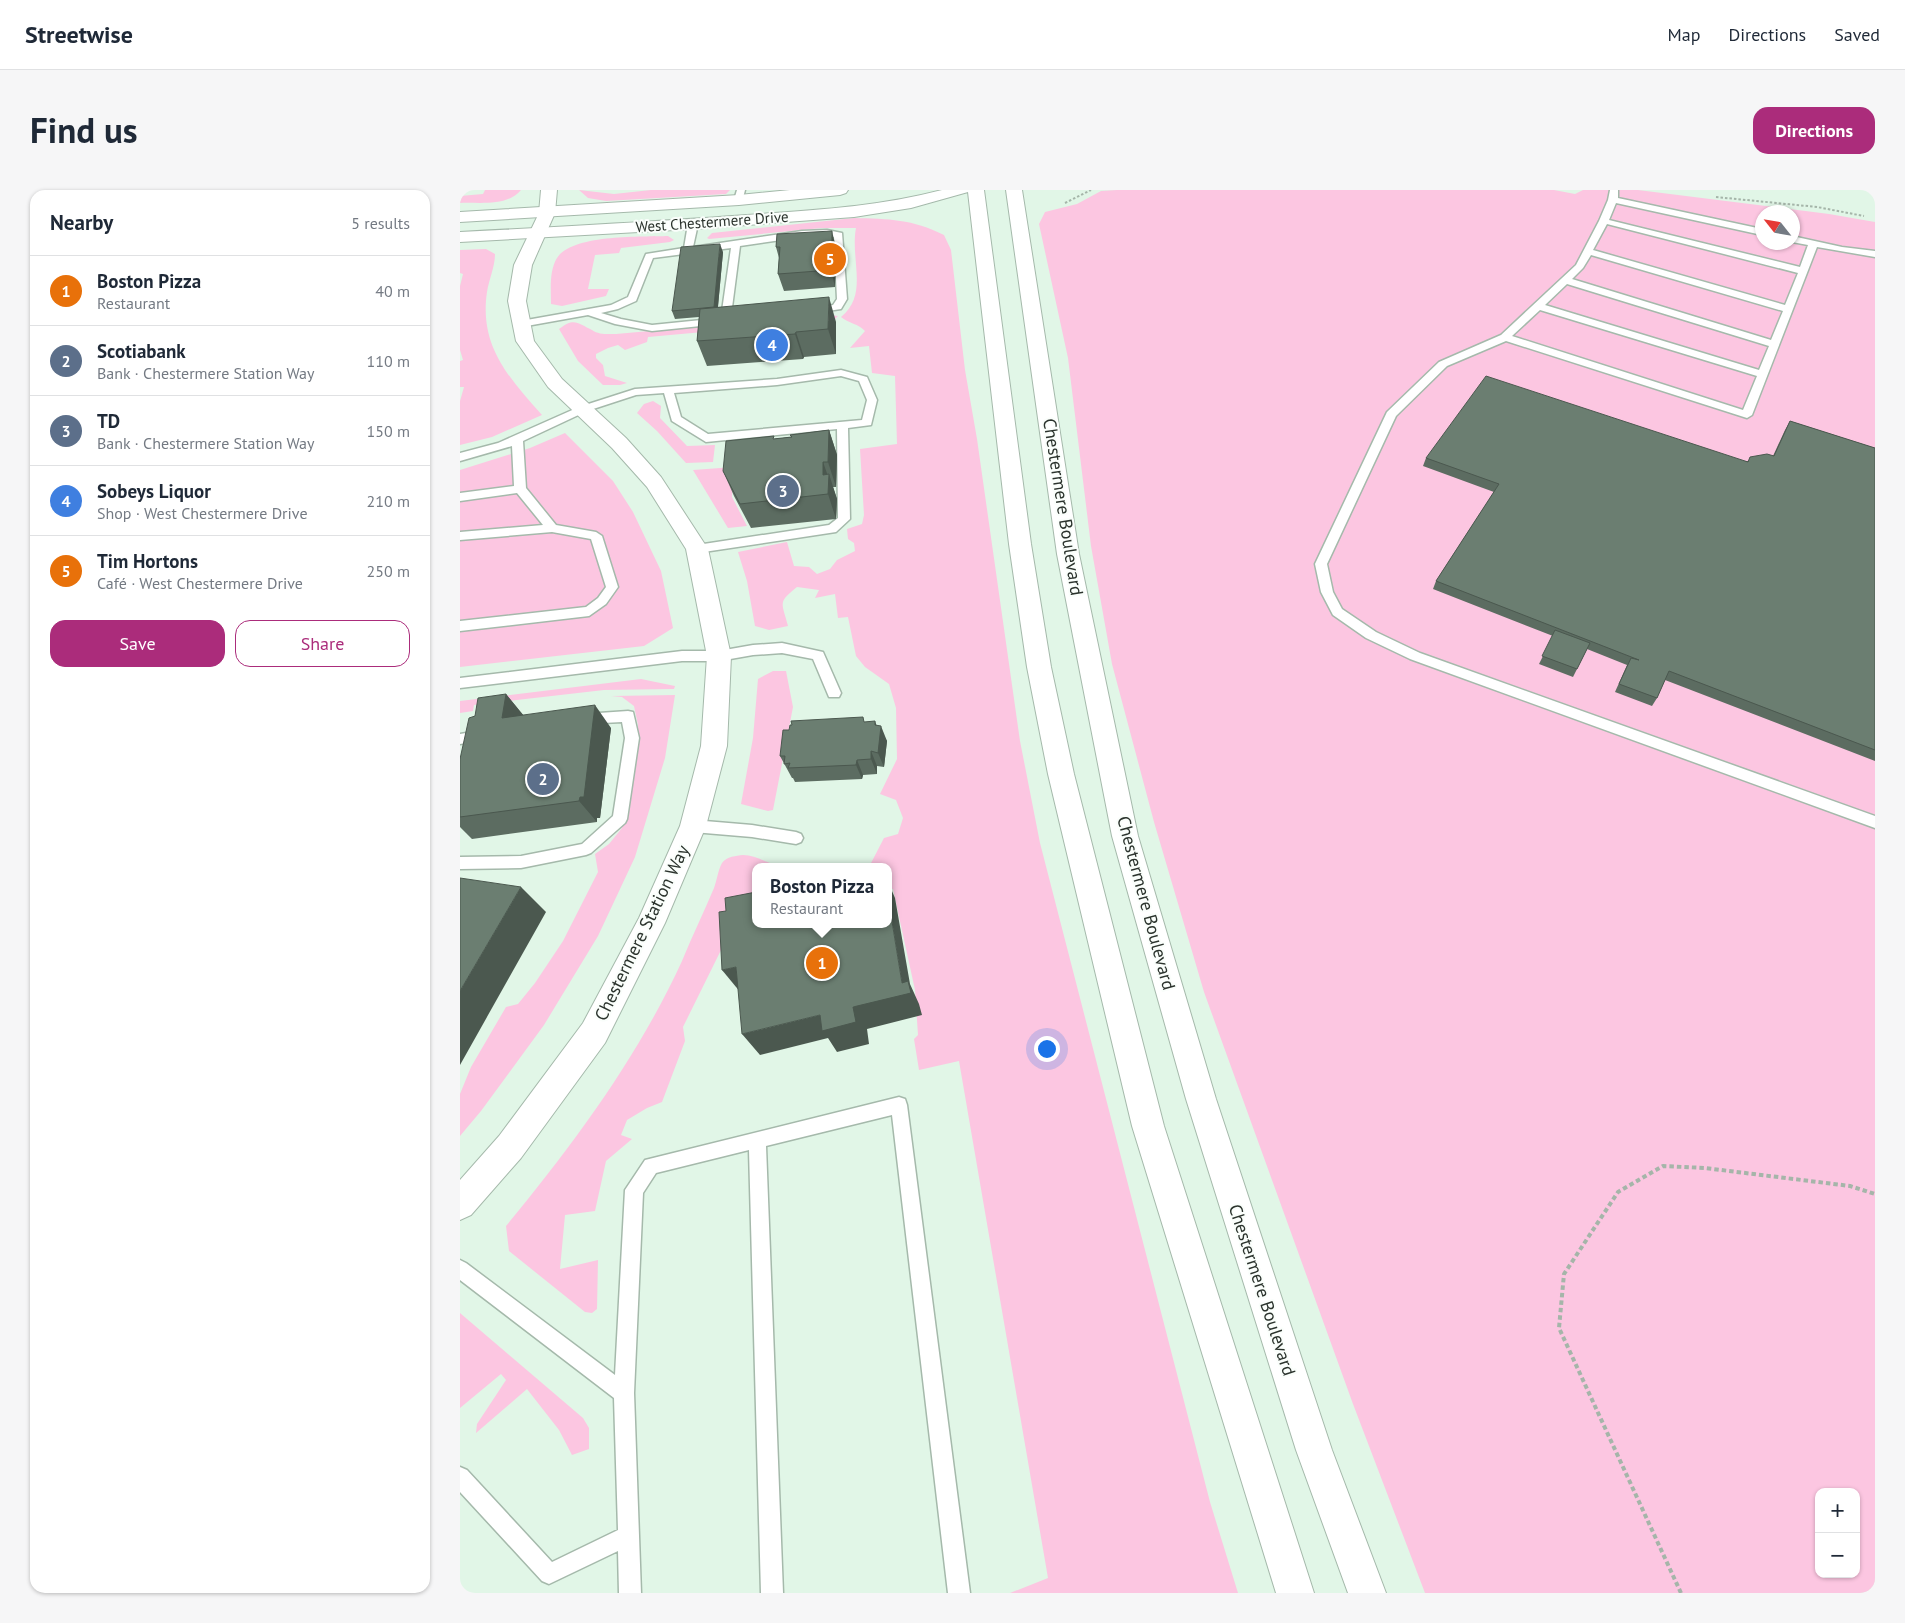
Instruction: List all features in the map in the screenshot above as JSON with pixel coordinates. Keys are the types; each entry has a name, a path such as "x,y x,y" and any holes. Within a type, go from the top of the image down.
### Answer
{"main road":[{"name":"Chestermere Station Way","path":"460,1204 510,1147 594,1033 651,923 693,826 714,746 719,656 697,549 654,482 619,443 555,383 524,341 517,301 518,292 524,265 543,223 549,190"},
{"name":"West Chestermere Drive","path":"460,237 543,223 740,195 840,190"},
{"name":"West Chestermere Drive","path":"460,217 543,223 694,224 854,212 911,203 961,190"},
{"path":"976,190 1020,544 1039,667 1061,774 1148,1126 1295,1593"},
{"name":"Chestermere Boulevard","path":"1014,190 1068,554 1125,836 1204,1108 1314,1450 1367,1593"}],"lane":[{"path":"1755,230 1614,195 1604,221 1586,251 1580,266 1505,337 1443,364 1391,414 1321,564 1327,592 1337,612 1371,635 1415,656 1875,822"},
{"path":"1604,221 1803,271"},
{"path":"688,250 694,224"},
{"path":"521,324 614,307 632,299 649,256 798,236 829,233 839,235 842,299 837,307 804,313"},
{"path":"1800,240 1875,254"},
{"path":"1505,337 1747,415 1814,243"},
{"path":"589,312 619,322 652,328 731,321 736,244"},
{"path":"1586,251 1788,308"},
{"path":"1565,280 1774,344"},
{"path":"1538,306 1763,374"},
{"path":"460,457 502,446 583,409 636,392 777,382 841,373 863,379 872,400 868,423 842,427 706,438 676,419 668,390"},
{"path":"697,549 832,529 844,519 842,427"},
{"path":"517,440 520,489 552,528"},
{"path":"460,497 520,489"},
{"path":"460,536 552,528 596,536 612,587 602,601 589,611 460,626"},
{"path":"460,683 682,656 719,656 753,650 782,648 818,655 834,693"},
{"path":"460,863 521,862 586,849 620,819 632,738 628,716 571,721"},
{"path":"460,739 497,733"},
{"path":"693,826 752,831 796,838"},
{"path":"630,1593 624,1393 634,1190 651,1166 898,1105 959,1593"},
{"path":"757,1140 772,1593"},
{"path":"460,1269 624,1393"},
{"path":"460,1477 548,1574 628,1536"}],"path":[{"path":"1065,203 1091,190"},
{"path":"1712,196 1817,207 1864,216"},
{"path":"1680,1593 1559,1328 1564,1274 1618,1192 1663,1166 1705,1168 1831,1183 1850,1186 1875,1194"}],"shaded area":[{"path":"485,190 521,190 508,199 501,201 460,203 460,196 483,194"},
{"path":"579,190 614,194 651,190 730,190 726,194 606,201 588,198"},
{"path":"1117,190 1554,190 1575,194 1583,190 1638,190 1757,205 1755,205 1755,250 1800,250 1800,210 1875,222 1875,1593 1425,1593 1353,1404 1204,992 1154,822 1112,664 1091,546 1068,358 1039,224 1045,212 1077,204 1101,191"},
{"path":"854,218 889,220 911,223 944,235 951,250 965,370 977,439 1020,741 1040,843 1210,1502 1238,1593 1010,1593 1048,1578 959,1061 919,1070 914,1039 918,1035 915,990 892,889 892,863 871,863 884,838 898,834 903,818 896,800 880,794 897,759 896,708 889,684 865,667 856,656 848,617 838,618 835,594 815,598 819,590 797,587 786,596 783,604 788,626 769,630 755,626 747,581 738,552 787,542 794,566 809,567 817,574 830,569 837,560 855,551 854,543 848,539 847,529 862,524 864,515 860,449 897,444 895,376 872,373 869,346 850,348 865,331 841,317 849,308 854,298 856,287 856,228 822,228 707,238 712,233"},
{"path":"668,236 674,240 621,248 619,253 595,255 588,289 609,289 606,296 562,306 551,304 551,281 554,263 565,250 577,245 608,238"},
{"path":"486,249 495,254 487,292 486,311 492,345 499,360 518,388 542,415 492,437 460,445 460,401 464,387 460,387 460,361 463,360 460,350 460,286 463,274 460,273 460,250"},
{"path":"830,315 838,316 834,320 648,337 647,342 625,350 618,345 596,354 596,358 603,365 605,376 627,383 620,385 603,385 578,361 559,329 564,325 576,322 598,333 616,334"},
{"path":"653,401 661,406 660,418 687,446 715,445 713,462 686,463 657,431 637,413 644,404"},
{"path":"565,433 613,481 633,512 661,571 673,628 644,646 460,667 460,470 530,448"},
{"path":"734,467 732,497 747,526 728,528 693,470"},
{"path":"773,671 786,671 793,707 773,810 768,811 741,804 753,738 758,679"},
{"path":"641,679 675,686 674,689 604,690 474,705 473,711 460,713 460,701"},
{"path":"675,695 665,758 635,857 598,936 544,1025 481,1111 460,1136 460,1094 471,1067 506,1007 518,1004 535,983 563,941 598,872 595,854 609,844 622,828 638,725 634,706 622,697 611,696"},
{"path":"748,855 769,863 752,863 752,912 724,944 683,1027 685,1041 662,1102 647,1108 627,1120 621,1135 632,1139 606,1161 595,1211 565,1215 560,1269 598,1260 597,1309 592,1313 585,1312 509,1251 506,1226 580,1132 625,1066 665,997 714,888 722,863 735,856"},
{"path":"460,1313 583,1418 589,1428 589,1449 572,1455 559,1430 527,1389 476,1433 477,1424 506,1380 501,1374 460,1408"}],"building":[{"path":"832,231 831,270 778,274 780,247 776,247 777,234"},
{"path":"720,244 714,307 672,311 681,247"},
{"path":"829,297 828,329 796,332 795,334 697,341 700,309"},
{"path":"1486,376 1748,462 1750,457 1767,454 1774,456 1790,421 1875,448 1875,750 1669,671 1657,698 1619,684 1631,658 1639,660 1436,581 1499,484 1426,458"},
{"path":"829,430 828,462 823,462 823,475 829,474 828,494 740,504 723,471 726,441 774,436 773,439 792,437 790,435"},
{"path":"1555,630 1590,643 1577,669 1542,656"},
{"path":"506,694 502,718 595,705 584,797 580,797 579,801 460,817 460,759 469,718 475,716 478,698"},
{"path":"863,717 864,722 875,721 875,725 881,726 878,753 871,751 871,759 857,760 856,765 788,768 790,763 784,764 785,756 780,756 783,730 789,730 790,725 792,725 791,721"},
{"path":"460,878 521,887 460,991"},
{"path":"752,893 752,928 892,928 892,922 902,983 908,981 911,993 853,1007 856,1022 822,1031 820,1015 742,1034 736,967 722,970 719,912 726,911 725,898"}],"place":[{"name":"Tim Hortons","path":"830,259"},
{"name":"Sobeys Liquor","path":"772,345"},
{"name":"TD","path":"783,491"},
{"name":"Scotiabank","path":"543,779"},
{"name":"Boston Pizza","path":"822,963"}]}
